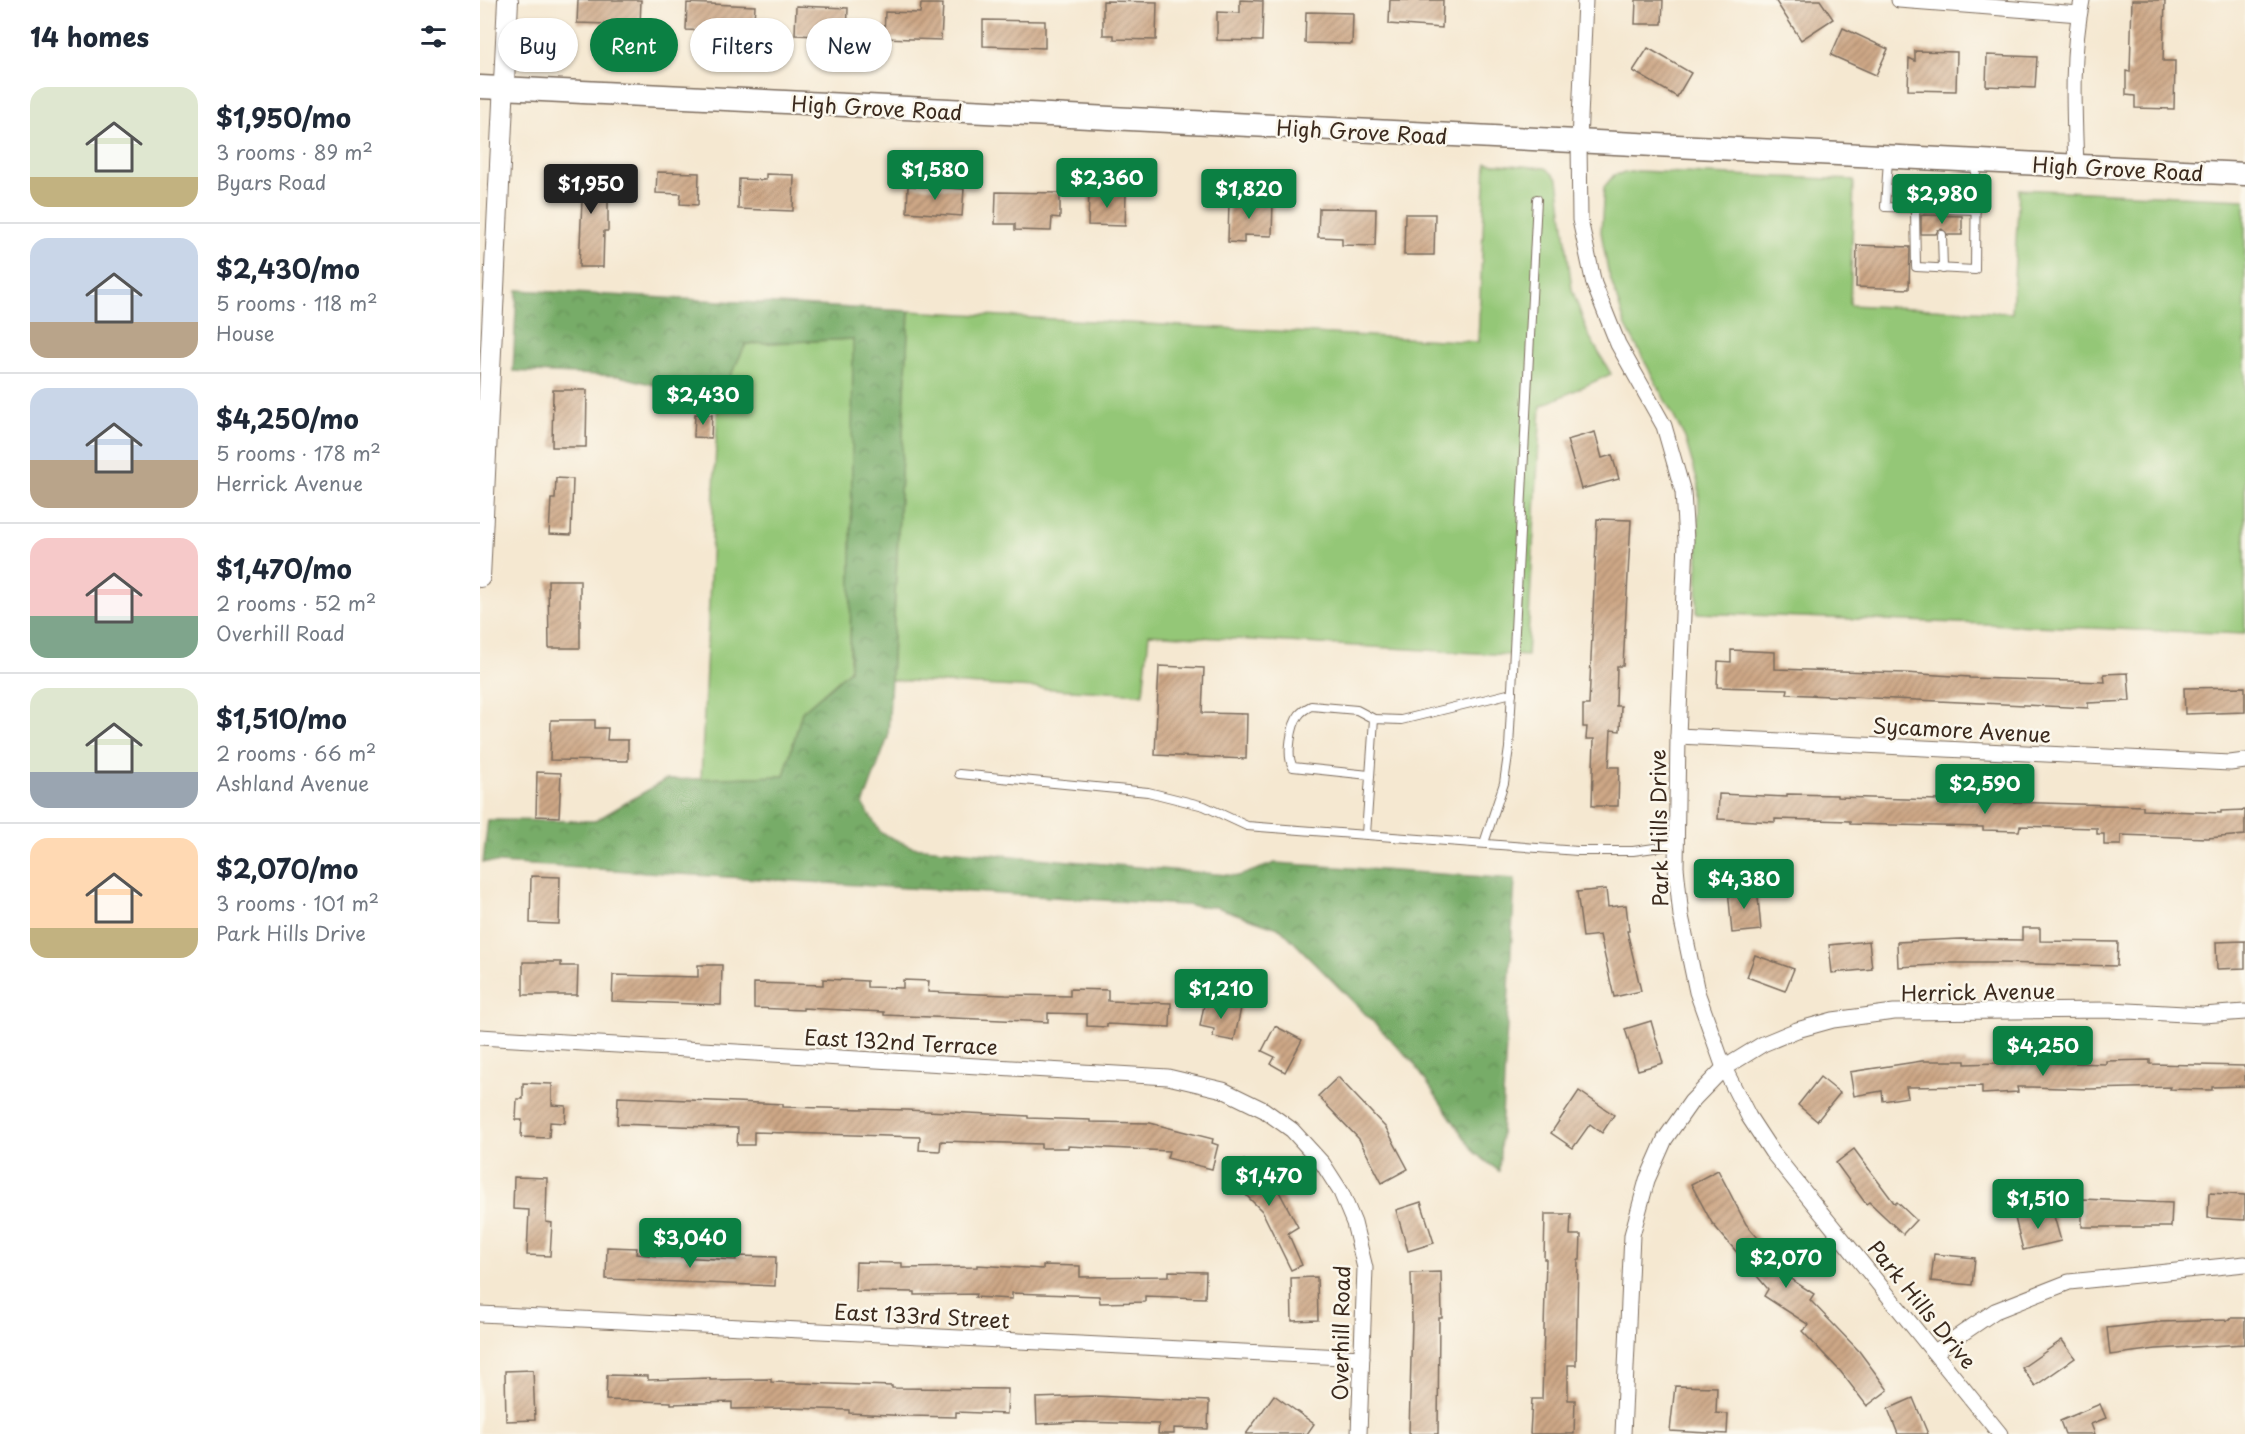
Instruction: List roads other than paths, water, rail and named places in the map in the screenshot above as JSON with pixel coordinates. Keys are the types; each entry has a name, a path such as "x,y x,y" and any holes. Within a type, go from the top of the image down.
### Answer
{"main road":[{"name":"High Grove Road","path":"480,87 2245,174"}],"street":[{"path":"480,577 508,0"},
{"name":"Park Hills Drive","path":"1586,0 1579,142 1580,220 1593,284 1618,344 1664,426 1683,492 1686,541 1678,736 1676,867 1681,916 1697,992 1724,1068 1749,1118 1772,1152 2000,1434"},
{"path":"1899,0 2081,7 2074,107 2076,166"},
{"name":"Sycamore Avenue","path":"1678,736 2218,762 2245,761"},
{"name":"Herrick Avenue","path":"1623,1434 1632,1235 1647,1180 1665,1139 1691,1102 1724,1068 1763,1044 1797,1030 1833,1020 1894,1012 2110,1010 2204,1015 2245,1012"},
{"name":"East 132nd Terrace","path":"480,1037 1168,1077 1223,1090 1264,1110 1292,1130 1303,1142"},
{"name":"Overhill Road","path":"1303,1142 1323,1164 1341,1192 1354,1224 1365,1268 1359,1434"},
{"path":"1935,1352 1995,1311 2069,1282 2245,1264"},
{"name":"East 133rd Street","path":"480,1314 1362,1358"}],"lane":[{"path":"1888,157 1885,207 1942,212 1976,210"},
{"path":"1915,208 1917,267 1975,270 1977,161"},
{"path":"1484,843 1504,783 1509,748 1537,199"},
{"path":"1942,235 1943,268"},
{"path":"1369,775 1293,767 1289,761 1291,735 1298,715 1311,706 1357,710 1374,718 1401,720 1512,693"},
{"path":"1366,834 1374,718"},
{"path":"959,774 1149,792 1204,806 1247,825 1578,851 1633,851 1676,846"}]}
